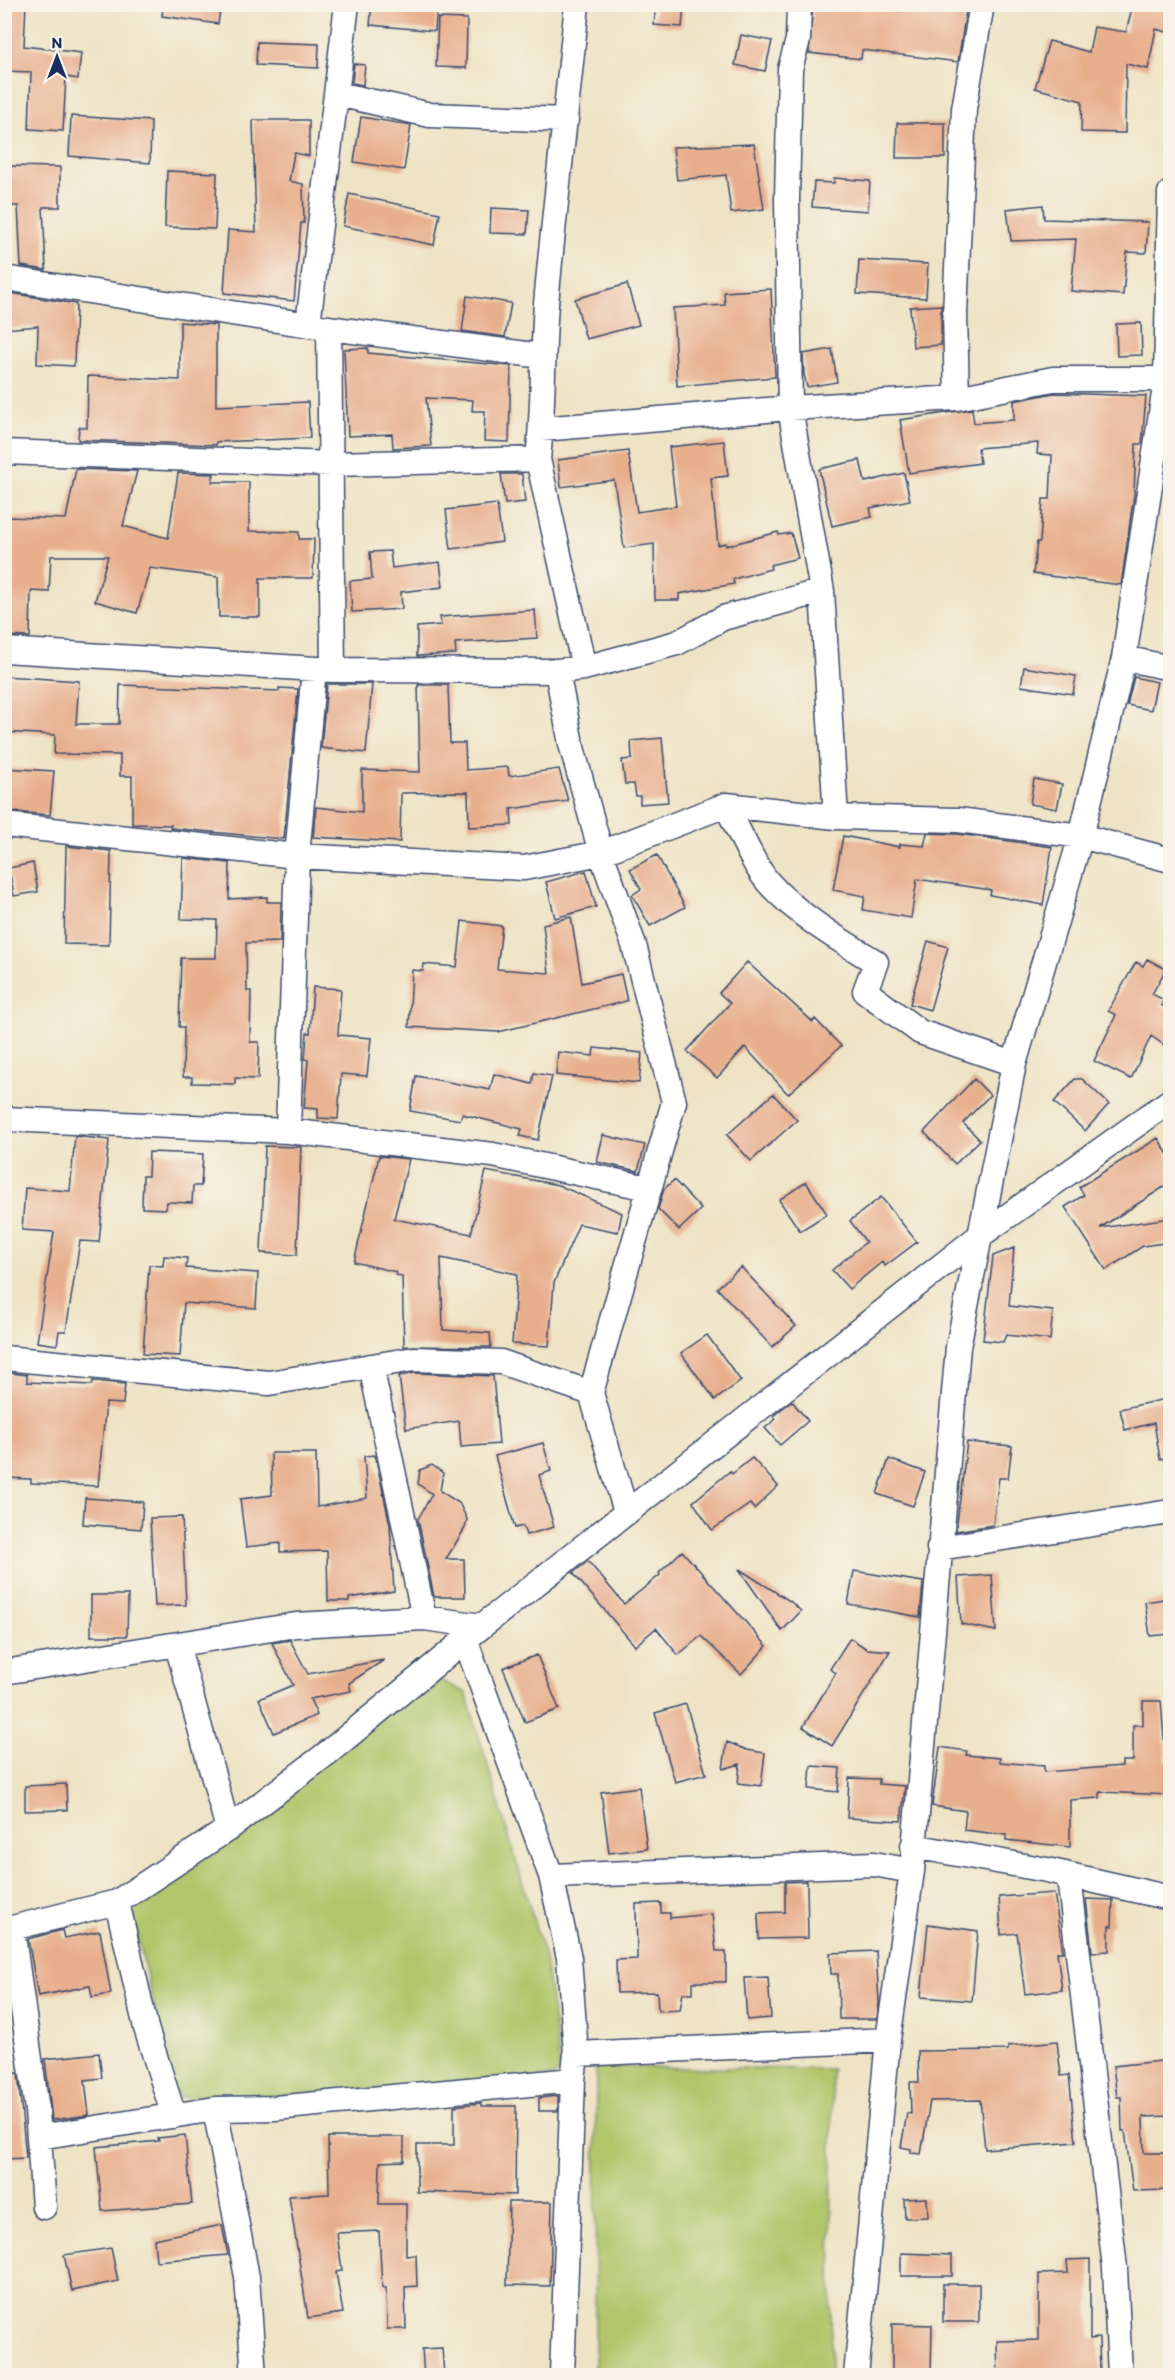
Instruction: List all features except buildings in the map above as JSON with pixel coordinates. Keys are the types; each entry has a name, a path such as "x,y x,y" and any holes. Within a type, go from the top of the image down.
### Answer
{"street":[{"path":"288,1131 297,856 324,670 332,464 318,326 347,4"},
{"path":"577,4 566,120 558,160 542,356 541,429 538,459 584,668"},
{"path":"799,4 798,40 790,69 789,92 787,199 790,408 822,591 836,817"},
{"path":"957,398 955,315 964,109 982,4"},
{"path":"338,94 430,115 566,120"},
{"path":"856,2376 888,2040 912,1871 958,1347 1014,1064 1081,836 1124,658 1168,380 1170,193"},
{"path":"4,278 318,326 542,356"},
{"path":"541,429 790,408 957,398 1053,379 1168,380"},
{"path":"4,452 332,464 538,459"},
{"path":"4,650 324,670 557,670 584,668 677,643 723,618 822,591"},
{"path":"1124,658 1170,668"},
{"path":"557,670 571,744 601,853 634,945 674,1102 591,1393 626,1512"},
{"path":"726,805 766,880 786,900 844,943 876,962 866,991 920,1032 1014,1064"},
{"path":"4,825 297,856 524,868 601,853 726,805 836,817 958,820 1081,836 1170,860"},
{"path":"44,2208 39,2137 8,1930 117,1902 228,1829 626,1512 978,1237 1170,1101"},
{"path":"4,1119 288,1131 493,1155 648,1188"},
{"path":"4,1358 269,1383 414,1359 501,1362 591,1393"},
{"path":"371,1366 424,1618"},
{"path":"939,1548 1170,1512"},
{"path":"4,1672 296,1625 424,1618 474,1634"},
{"path":"474,1634 551,1876 569,1958 576,2054 573,2080 562,2376"},
{"path":"177,1645 228,1829"},
{"path":"914,1846 1047,1870 1069,1877 1170,1898"},
{"path":"551,1876 874,1864 912,1871"},
{"path":"1069,1877 1115,2268 1120,2376"},
{"path":"117,1902 146,2028 174,2116"},
{"path":"576,2054 888,2040"},
{"path":"39,2137 216,2109 275,2108 573,2080"},
{"path":"216,2109 247,2277 254,2376"}],"green space":[{"path":"434,1677 466,1693 545,1958 560,2068 556,2076 265,2097 179,2097 172,2083 130,1904"},
{"path":"596,2067 832,2069 831,2375 595,2375"}]}
